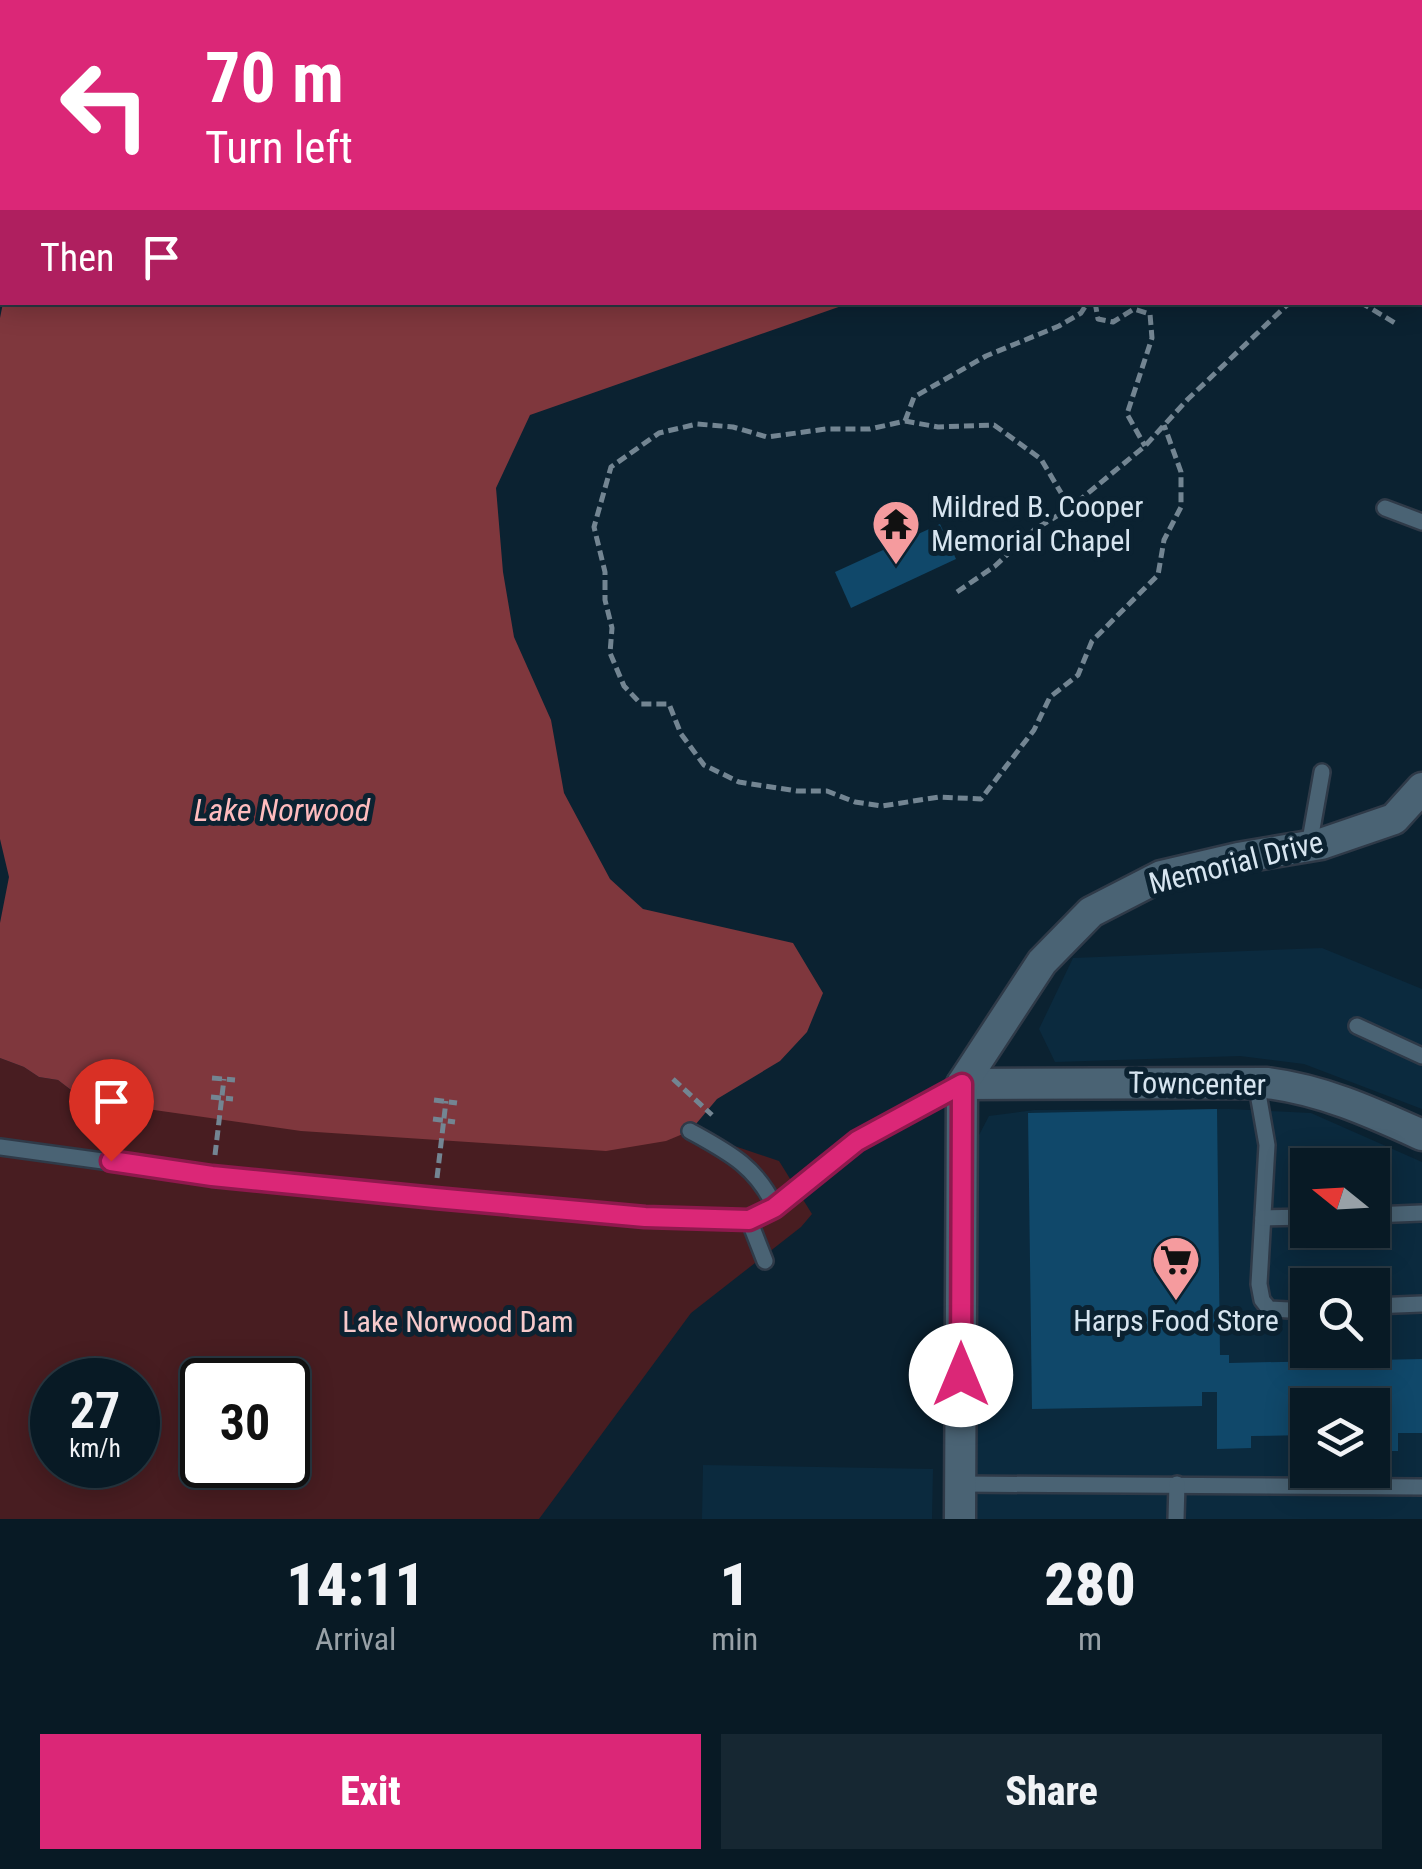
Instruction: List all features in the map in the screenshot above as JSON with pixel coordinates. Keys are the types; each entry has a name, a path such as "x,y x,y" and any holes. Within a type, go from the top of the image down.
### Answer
{"street":[{"name":"Memorial Drive","path":"962,1084 1042,962 1091,912 1161,876 1309,846 1394,818 1422,788"},
{"name":"Towncenter","path":"962,1084 1256,1082 1304,1088 1422,1135"},
{"path":"960,1519 962,1084"}],"lane":[{"path":"1385,508 1422,522"},
{"path":"1309,846 1322,772"},
{"path":"1357,1026 1422,1056"},
{"path":"1256,1082 1267,1145 1258,1284 1269,1309 1290,1310"},
{"path":"0,1147 212,1176 416,1196 645,1217 749,1220 774,1208 857,1141 962,1084"},
{"path":"690,1131 728,1152 762,1181 774,1208"},
{"path":"1390,1214 1422,1213"},
{"path":"1262,1218 1290,1217"},
{"path":"749,1220 764,1261"},
{"path":"1390,1305 1422,1304"},
{"path":"960,1484 1422,1488"},
{"path":"1176,1519 1177,1484"}],"path":[{"path":"905,421 914,397 986,356 1058,326 1088,305"},
{"path":"1092,305 1098,318 1113,322 1134,309 1150,314 1152,338 1127,414 1145,446"},
{"path":"957,592 1145,446 1287,305"},
{"path":"1365,305 1394,322"},
{"path":"1070,508 1041,459 994,425 938,427 905,421 767,437 733,427 697,424 659,433 611,467 594,527 605,572 605,600 612,628 610,652 624,686 641,704 669,704 681,734 704,764 738,782 797,791 827,791 855,802 882,806 939,797 981,799 1034,730 1050,697 1078,675 1092,641 1158,575 1164,540 1180,507 1180,472 1164,425"},
{"path":"212,1078 235,1080"},
{"path":"219,1128 224,1079"},
{"path":"672,1079 712,1115"},
{"path":"210,1097 232,1099"},
{"path":"434,1100 457,1103"},
{"path":"441,1150 446,1102"},
{"path":"433,1119 455,1122"}],"shaded area":[{"path":"1322,948 1422,989 1422,1109 1304,1064 1240,1056 1055,1062 1039,1029 1073,958"},
{"path":"1229,1109 1311,1113 1422,1162 1422,1519 977,1519 978,1137 989,1116 1034,1110"},
{"path":"703,1465 933,1469 932,1519 702,1519"}],"green space":[{"name":"Lake Norwood Dam","path":"0,1058 39,1077 58,1080 84,1100 690,1131 779,1161 812,1214 801,1227 691,1313 539,1519 0,1519"}],"water":[{"name":"Lake Norwood","path":"3,305 844,305 530,415 496,488 503,572 514,637 551,720 564,793 610,879 643,909 793,943 823,993 807,1032 780,1061 717,1099 690,1131 666,1141 606,1151 301,1131 84,1100 58,1080 39,1077 0,1058 0,923 9,877 0,839"}],"building":[{"name":"Mildred B. Cooper Memorial Chapel","path":"940,524 956,559 851,608 835,572"},
{"path":"1217,1109 1220,1355 1229,1355 1229,1363 1290,1362 1290,1368 1390,1368 1390,1360 1422,1359 1422,1433 1398,1433 1398,1451 1390,1451 1390,1388 1290,1388 1290,1435 1251,1436 1251,1448 1217,1449 1217,1392 1202,1392 1202,1406 1032,1409 1028,1113"}],"place":[{"name":"Mildred B. Cooper Memorial Chapel","path":"896,566"},
{"name":"Harps Food Store","path":"1176,1302"}],"route":[{"path":"111,1161 212,1176 435,1198 645,1217 749,1220 774,1208 857,1141 962,1084 961,1375"}]}
